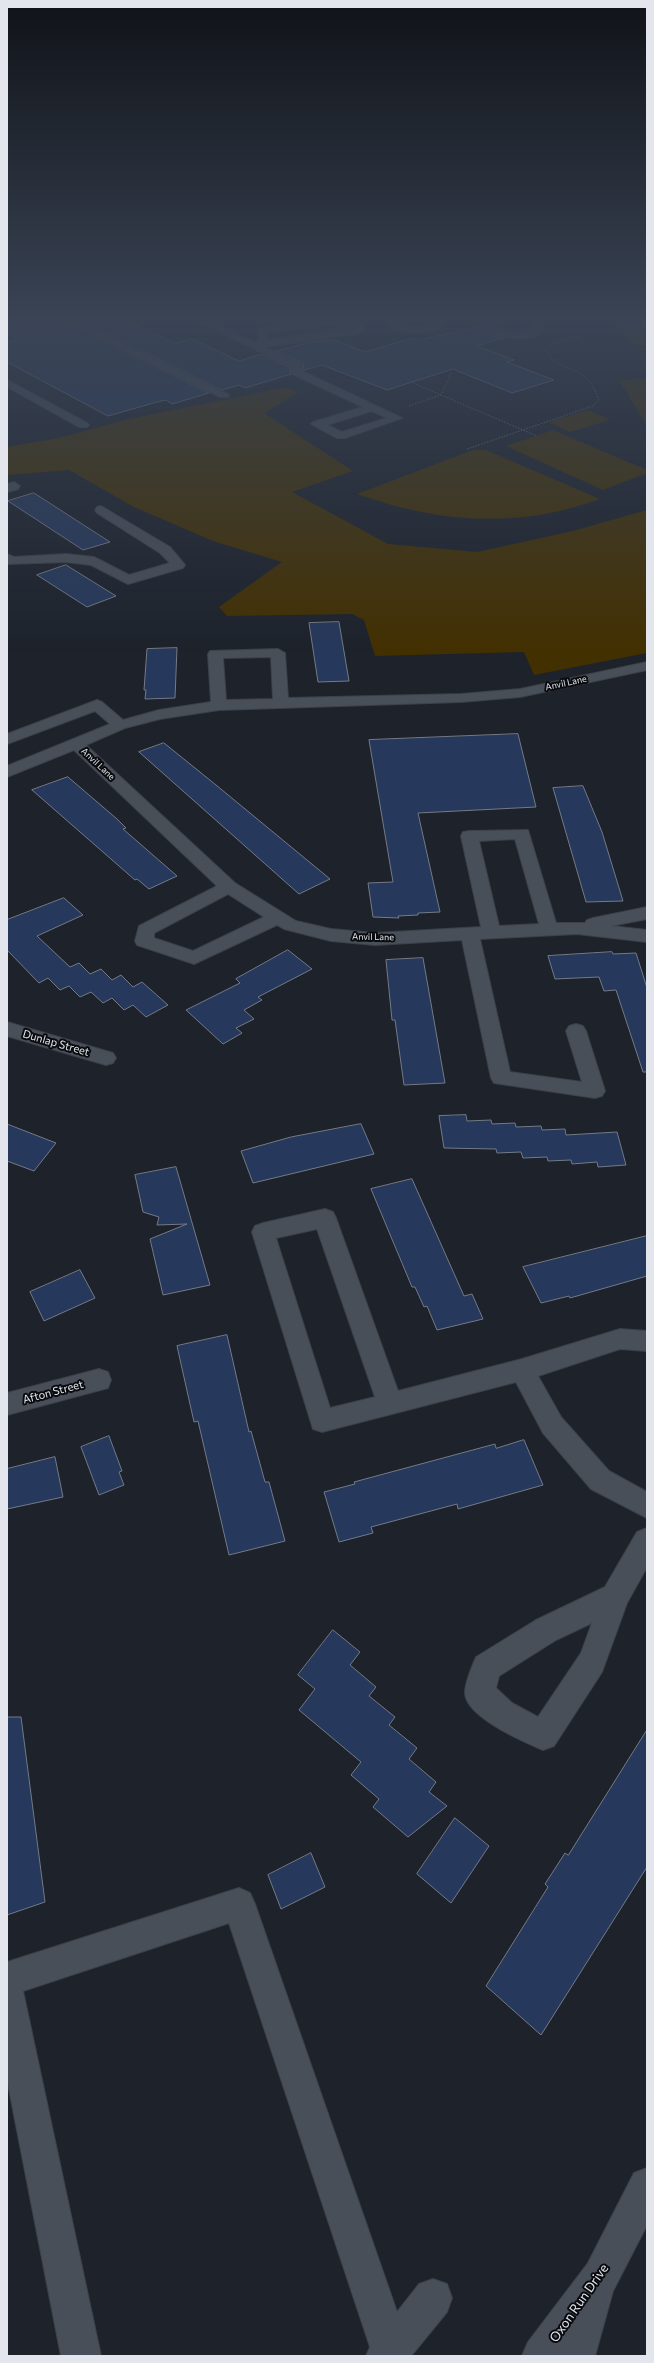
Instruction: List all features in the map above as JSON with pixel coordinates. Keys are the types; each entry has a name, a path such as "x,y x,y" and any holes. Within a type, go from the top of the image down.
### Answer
{"street":[{"path":"332,431 341,436 356,431"},
{"path":"8,561 66,558 90,560 101,563 128,580 178,565 165,550 101,510"},
{"path":"219,705 215,654 278,653 281,702"},
{"name":"Anvil Lane","path":"647,666 520,692 461,698 281,702 219,705 159,715 120,725 76,744 229,887 290,925 331,935 376,939 577,928 647,936"},
{"path":"7,740 97,705 120,725"},
{"path":"7,772 76,744"},
{"path":"491,932 469,836 522,834 549,929"},
{"path":"229,887 145,930 144,941 194,958 277,918"},
{"path":"577,928 647,913"},
{"path":"470,934 501,1078 595,1091 576,1031"},
{"name":"Dunlap Street","path":"7,1029 106,1058"},
{"path":"390,1404 324,1218 263,1232 322,1421 390,1404 522,1370 620,1339 647,1341"},
{"path":"522,1370 552,1425 600,1480 647,1506"},
{"name":"Afton Street","path":"7,1404 99,1380"},
{"path":"615,1597 546,1630 486,1667 480,1693 500,1714 544,1735 592,1662 615,1597 647,1540"},
{"path":"7,1979 239,1904 388,2353"},
{"path":"7,1994 82,2356"},
{"name":"Oxon Run Drive","path":"542,2356 600,2276 647,2186"},
{"path":"575,2356 600,2276"},
{"path":"388,2353 433,2298"}],"path":[{"path":"467,449 516,431"},
{"path":"527,431 537,436"}],"shaded area":[{"path":"84,431 292,431 353,471 292,492 388,544 477,552 573,531 647,510 647,653 534,675 524,652 375,656 364,620 352,614 227,616 219,607 282,562 213,541 132,506 69,470 7,475 7,447 59,438"},
{"path":"549,431 556,431 647,470 647,473 603,490 506,446"},
{"path":"473,450 486,450 600,499 570,509 539,515 478,519 417,511 387,504 357,494"}],"building":[{"path":"34,493 110,542 83,550 8,501"},
{"path":"66,565 116,596 87,607 37,575"},
{"path":"339,622 349,681 318,682 309,623"},
{"path":"177,648 175,698 145,699 146,690 144,690 147,649"},
{"path":"518,734 536,807 418,813 440,912 398,916 399,918 373,917 368,883 393,882 369,740"},
{"path":"164,743 330,879 299,894 139,752"},
{"path":"68,777 117,819 126,828 123,829 177,876 149,889 137,879 135,880 32,790"},
{"path":"583,786 602,832 623,901 586,902 553,788"},
{"path":"64,898 83,915 37,936 70,967 79,963 90,974 101,969 112,980 121,975 133,987 142,982 168,1005 146,1017 133,1005 124,1010 112,998 103,1003 91,992 80,997 69,986 60,990 48,978 39,983 7,950 7,920"},
{"path":"288,950 312,969 258,997 262,1000 244,1010 254,1019 236,1028 242,1033 223,1044 186,1010 240,983 236,979"},
{"path":"612,952 613,954 636,953 647,988 647,1072 643,1072 616,990 604,991 599,977 555,979 548,956"},
{"path":"423,958 445,1083 404,1085 395,1020 392,1020 386,960"},
{"path":"466,1115 467,1121 491,1120 492,1124 515,1123 516,1127 541,1126 542,1130 565,1129 566,1135 617,1132 626,1165 598,1167 597,1162 572,1164 571,1160 548,1161 547,1157 523,1158 521,1152 497,1153 496,1149 444,1148 439,1116"},
{"path":"7,1124 56,1143 34,1171 7,1161"},
{"path":"361,1124 374,1154 253,1183 241,1151 291,1137"},
{"path":"176,1167 210,1285 163,1295 150,1239 187,1224 157,1225 159,1217 143,1212 135,1175"},
{"path":"412,1179 464,1296 472,1294 483,1319 437,1330 427,1306 424,1307 415,1287 412,1287 371,1189"},
{"path":"647,1236 647,1276 570,1298 569,1296 541,1303 523,1267"},
{"path":"80,1270 95,1298 44,1321 30,1292"},
{"path":"227,1335 249,1432 251,1431 265,1482 269,1482 285,1541 229,1555 198,1421 194,1422 177,1346"},
{"path":"109,1436 122,1471 119,1472 124,1485 99,1495 81,1447"},
{"path":"524,1440 543,1485 458,1509 457,1504 371,1527 373,1533 339,1542 324,1492 355,1484 354,1482 495,1444 496,1448"},
{"path":"55,1457 63,1497 7,1509 7,1469"},
{"path":"333,1630 360,1652 350,1665 376,1687 369,1696 395,1717 389,1725 417,1748 409,1759 436,1782 429,1792 447,1806 408,1837 373,1807 379,1799 351,1775 361,1762 299,1710 315,1689 298,1675"},
{"path":"7,1717 21,1717 45,1902 7,1915"},
{"path":"647,1730 647,1867 541,2035 486,1986 548,1887 545,1884 565,1853 568,1855"},
{"path":"455,1818 489,1846 451,1903 417,1874"},
{"path":"311,1853 325,1887 281,1909 268,1875"}]}
